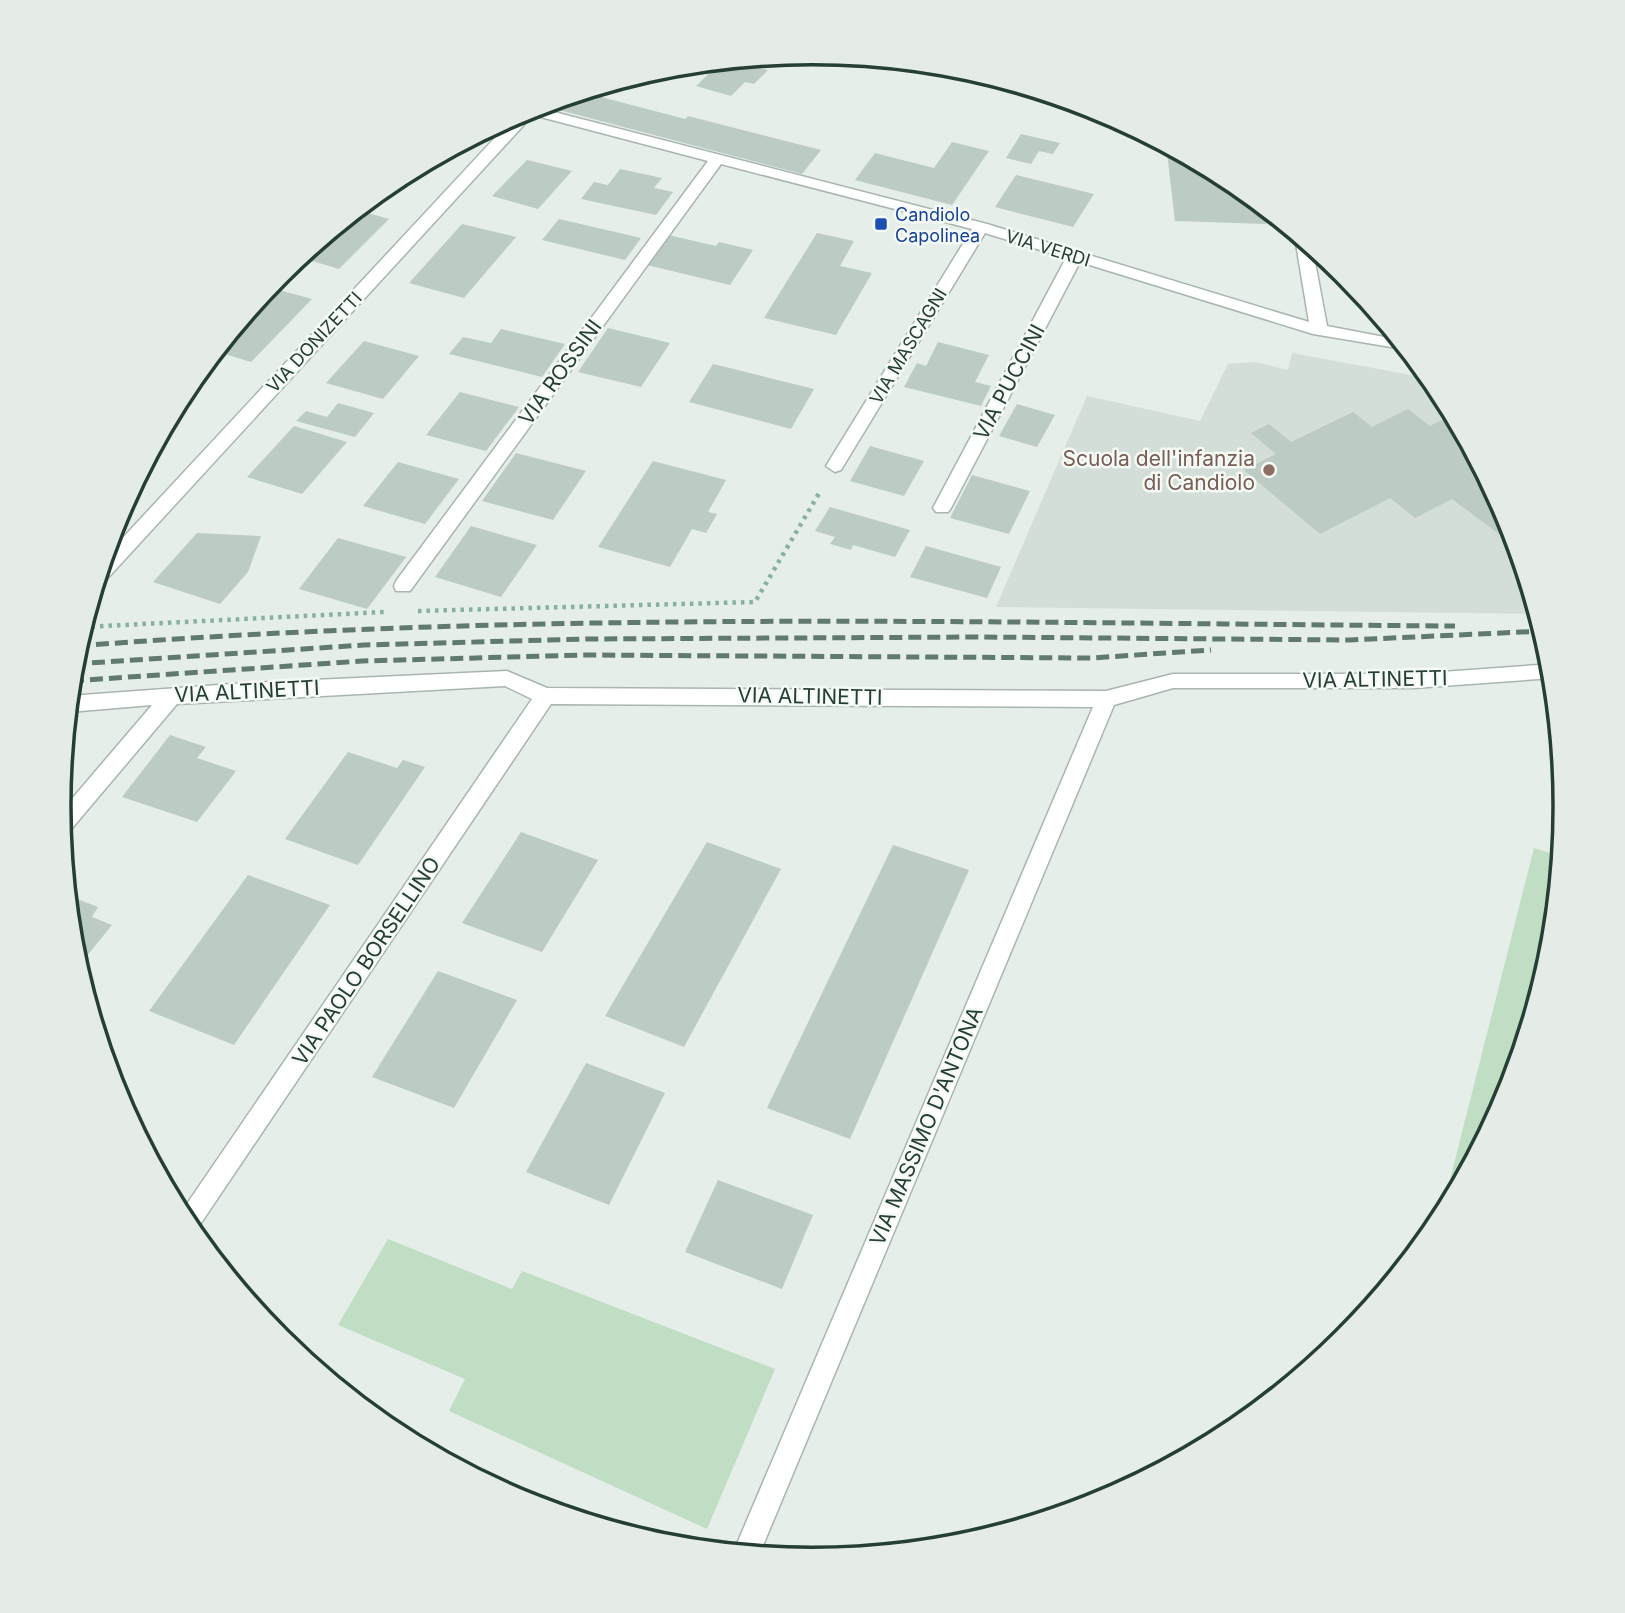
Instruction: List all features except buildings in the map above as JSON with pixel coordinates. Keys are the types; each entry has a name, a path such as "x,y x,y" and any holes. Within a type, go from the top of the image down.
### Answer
{"street":[{"name":"VIA VERDI","path":"547,114 981,227 1319,330 1392,344"},
{"name":"VIA DONIZETTI","path":"113,560 509,130"},
{"name":"VIA ROSSINI","path":"403,586 717,159"},
{"name":"VIA MASCAGNI","path":"835,466 981,227"},
{"path":"1305,252 1319,330"},
{"name":"VIA PUCCINI","path":"942,508 1076,256"},
{"name":"VIA ALTINETTI","path":"78,703 508,678 545,696 1106,699 1172,681 1414,681 1542,672"},
{"path":"71,815 172,696"},
{"name":"VIA PAOLO BORSELLINO","path":"193,1215 545,696"},
{"name":"VIA MASSIMO D'ANTONA","path":"750,1545 1106,699"}],"path":[{"path":"408,611 755,603 835,466"},
{"path":"93,627 394,612"}],"shaded area":[{"name":"Scuola dell'infanzia di Candiolo","path":"1292,353 1416,376 1455,436 1478,478 1515,568 1529,614 996,607 1087,396 1200,421 1228,364 1255,362 1288,370"}],"green space":[{"path":"1534,848 1553,855 1540,951 1529,998 1498,1090 1478,1135 1448,1189"},
{"path":"388,1239 512,1289 522,1271 775,1369 707,1529 449,1411 465,1379 338,1325"}],"railway":[{"path":"89,645 421,627 593,623 766,621 1455,626"},
{"path":"85,663 364,645 588,639 979,637 1350,640 1533,631"},
{"path":"82,680 362,661 586,655 1091,658 1211,650"}],"place":[{"name":"Candiolo Capolinea","path":"881,224"},
{"name":"Scuola dell'infanzia di Candiolo","path":"1269,470"}]}
